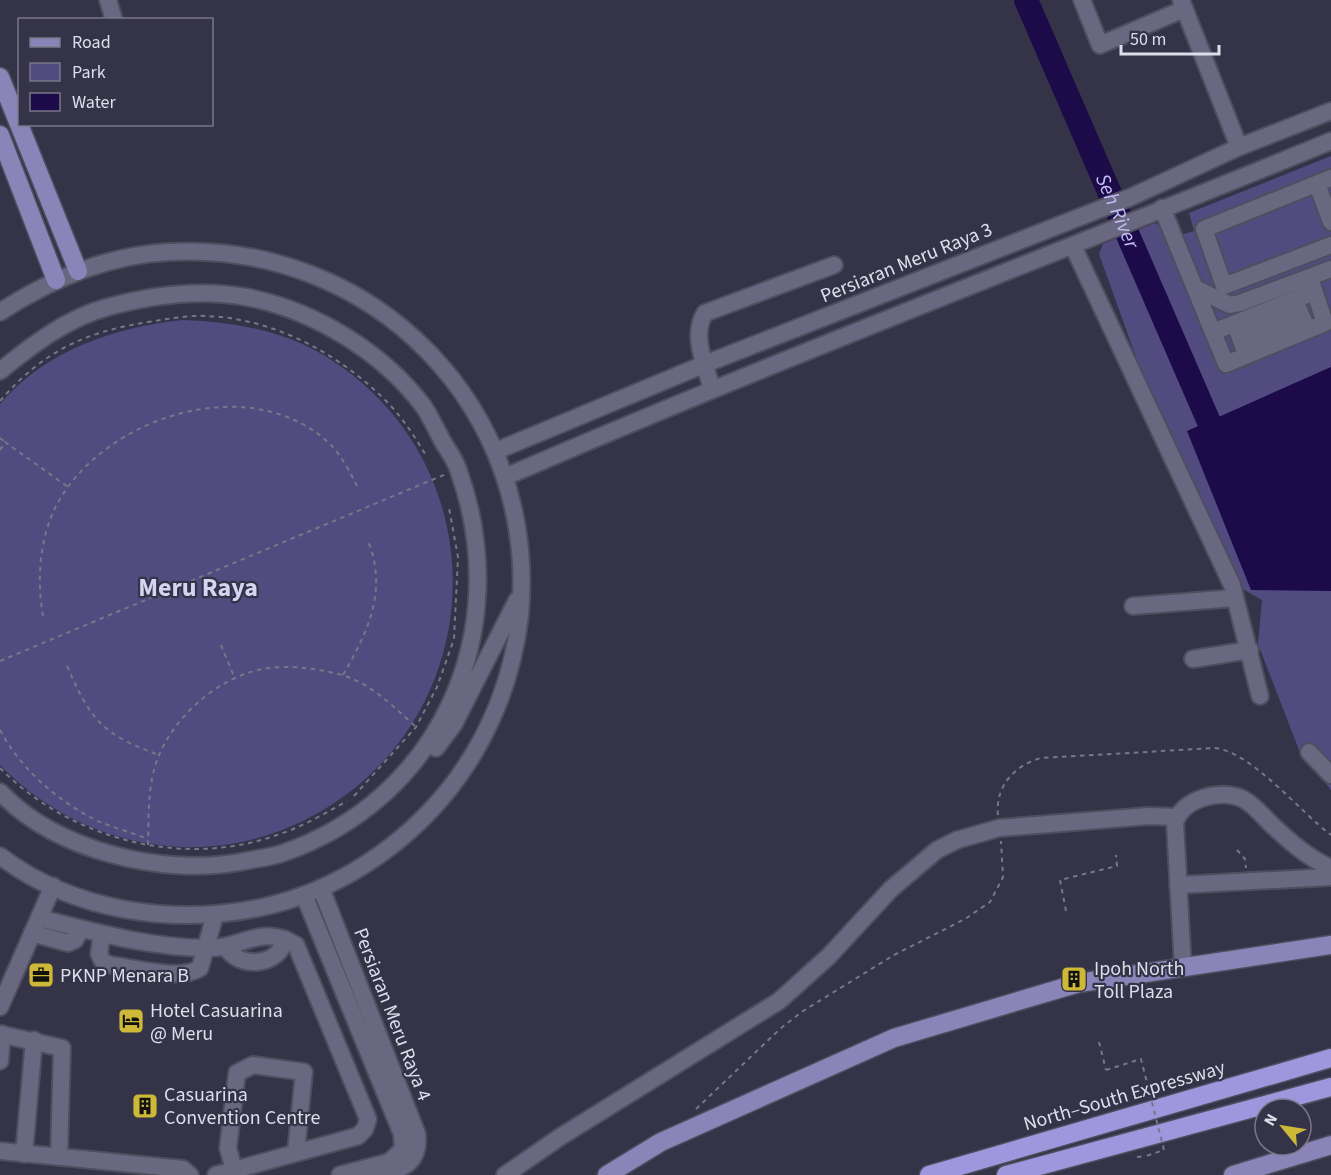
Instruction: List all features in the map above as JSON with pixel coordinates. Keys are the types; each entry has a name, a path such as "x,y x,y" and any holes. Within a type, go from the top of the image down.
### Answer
{"highway":[{"name":"North–South Expressway","path":"929,1175 1331,1058"},
{"path":"1006,1175 1331,1088"}],"main road":[{"path":"2,86 18,125"},
{"path":"18,126 78,271"},
{"path":"0,135 56,280"},
{"path":"607,1175 661,1142 894,1038 1079,983 1331,945"},
{"path":"1233,1175 1331,1145"}],"street":[{"path":"108,0 113,18"},
{"path":"1082,0 1100,45 1182,4 1239,147"},
{"name":"Persiaran Meru Raya 3","path":"496,451 705,364 1131,197 1239,147 1331,111"},
{"path":"505,477 712,388 1100,236 1162,208 1331,141"},
{"path":"1331,222 1324,181 1204,229 1224,286 1331,245"},
{"path":"1162,208 1226,364 1325,323 1312,285"},
{"path":"1073,246 1235,597 1260,696"},
{"path":"0,312 56,280 78,271 133,256 167,252 212,251 258,257 302,269 333,282 382,311 418,340 455,382 475,411 496,451 505,477 519,533 522,591 517,638 506,684 488,728 464,769 435,806 401,839 363,866 321,888 273,905 215,915 145,913 102,904 53,886 0,856"},
{"path":"712,388 698,335 699,323 705,313 834,265"},
{"path":"1213,332 1265,312 1312,285 1331,269"},
{"path":"1197,289 1230,305 1312,285"},
{"path":"0,371 40,338 105,307 175,293 246,297 314,318 374,356 424,407 459,469 478,540 478,613 461,684 431,741 399,780 344,825 279,855 209,868 147,863 71,842 11,804 0,792"},
{"path":"1265,312 1275,333"},
{"path":"1265,312 1275,333"},
{"path":"1265,312 1275,333"},
{"path":"399,780 419,770 454,724 522,591"},
{"path":"1133,606 1235,597"},
{"path":"1193,659 1250,650"},
{"path":"1309,752 1331,775"},
{"path":"1183,968 1177,817 1184,806 1199,799 1237,797 1250,804 1308,856 1331,868"},
{"path":"506,1175 560,1137 779,1001 829,956 891,890 937,850 957,840 999,828 1149,816 1177,817"},
{"path":"1178,885 1331,877"},
{"path":"0,1007 53,886"},
{"name":"Persiaran Meru Raya 4","path":"321,888 417,1134 409,1153"},
{"name":"Persiaran Meru Raya 4","path":"304,895 409,1153"},
{"path":"102,934 99,954 103,962 167,973 194,973 200,968 208,948 215,915"},
{"path":"39,918 127,940 208,948 226,947 262,936 278,935 296,945 368,1119 365,1129 358,1136 234,1165 216,1175"},
{"path":"32,933 68,943 75,940 81,929"},
{"path":"226,947 231,956 240,960 261,961 273,957 284,948 285,939"},
{"path":"0,1061 1,1034 59,1046 64,1052 59,1157"},
{"path":"24,1154 34,1040"},
{"path":"234,1165 249,1067 304,1072 296,1152"},
{"path":"0,1151 59,1157 105,1168 183,1169 190,1175"},
{"path":"340,1175 389,1162 409,1153"},
{"path":"381,1175 403,1169 409,1153"}],"path":[{"path":"0,401 21,379 67,345 108,328 207,316 252,322 306,343 348,368 390,405 428,457"},
{"path":"43,616 39,592 40,558 48,526 68,487 80,471 111,445 152,424 185,412 223,405 268,410 307,427 331,445 357,486"},
{"path":"0,438 68,487"},
{"path":"0,450 5,442"},
{"path":"0,661 459,469"},
{"path":"0,768 36,800 63,816 118,838 147,845 204,849 246,843 301,826 352,798 416,727 437,687 454,639 458,557 449,508"},
{"path":"343,675 371,621 378,585 374,556 368,541"},
{"path":"221,645 235,679"},
{"path":"67,666 95,720 116,737 159,755"},
{"path":"147,863 151,780 159,755 171,732 191,707 235,679 268,668 298,668 343,675 372,689 431,741"},
{"path":"0,730 16,756 34,776 58,795 88,816 148,839"},
{"path":"696,1110 781,1028 803,1011 894,955 965,919 990,902 1003,877 997,806 1002,790 1011,775 1024,763 1041,758 1215,748 1227,750 1242,757 1307,817 1331,835"},
{"path":"1237,850 1245,859"},
{"path":"1066,911 1060,880 1117,866 1116,855"},
{"path":"1099,1042 1106,1070 1141,1059 1164,1150 1137,1157"}],"green space":[{"path":"1331,156 1331,790 1299,750 1258,644 1262,600 1239,587 1146,385 1099,254 1103,244 1155,223 1162,227 1167,239 1194,231 1189,213"},
{"path":"183,320 242,326 298,342 333,361 386,407 424,461 446,522 453,586 444,649 420,709 382,763 328,807 312,817 258,838 202,847 157,845 131,840 83,824 39,798 0,765 0,404 38,369 83,344 132,328"}],"water":[{"path":"1331,367 1331,591 1251,590 1187,431"}],"waterway":[{"name":"Seh River","path":"1026,0 1209,422"}],"place":[{"name":"PKNP Menara B","path":"41,975"},
{"name":"Ipoh North Toll Plaza","path":"1074,979"},
{"name":"Hotel Casuarina @ Meru","path":"131,1021"},
{"name":"Casuarina Convention Centre","path":"145,1106"}],"district":[{"name":"Meru Raya","path":"198,587"}]}
